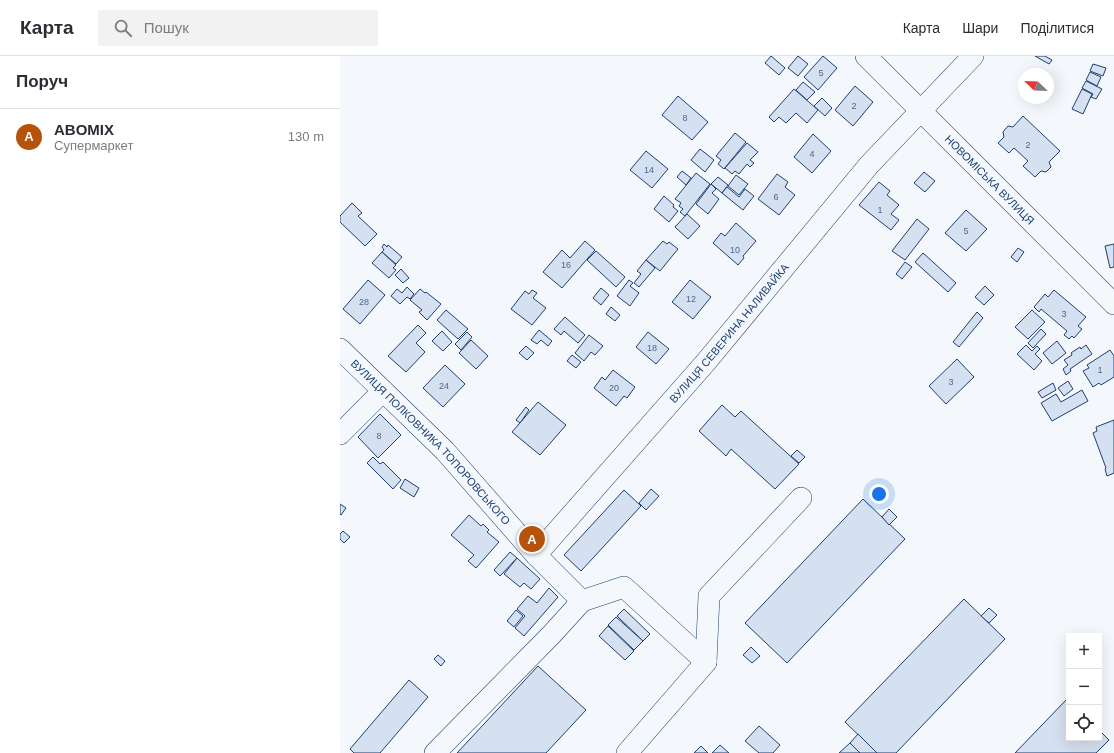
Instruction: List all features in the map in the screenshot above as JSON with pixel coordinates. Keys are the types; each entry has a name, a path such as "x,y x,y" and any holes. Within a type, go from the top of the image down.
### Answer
{"street":[{"name":"НОВОМІСЬКА ВУЛИЦЯ","path":"866,56 1114,304"},
{"name":"ВУЛИЦЯ СЕВЕРИНА НАЛИВАЙКА","path":"536,555 706,362 869,165 973,56"},
{"name":"ВУЛИЦЯ ПОЛКОВНИКА ТОПОРОВСЬКОГО","path":"340,349 445,451 536,555 582,601"},
{"path":"340,434 383,391"},
{"path":"627,753 706,662 709,596 801,498"},
{"path":"435,753 552,634 582,601 624,587 706,662"}],"building":[{"path":"771,56 785,68 779,75 765,63"},
{"path":"798,56 808,64 798,76 788,68"},
{"path":"823,56 837,68 818,90 804,77"},
{"path":"1035,56 1045,56 1052,60 1049,64"},
{"path":"1093,64 1106,68 1103,76 1090,71"},
{"path":"1090,72 1101,77 1097,86 1086,80"},
{"path":"1086,81 1102,89 1096,99 1091,97 1093,94 1082,88"},
{"path":"803,82 815,92 807,100 796,90"},
{"path":"855,86 873,102 853,126 835,110"},
{"path":"794,89 818,110 807,123 796,113 786,123 779,117 774,122 769,117"},
{"path":"1082,89 1092,94 1083,114 1072,109"},
{"path":"678,96 708,122 692,140 662,115"},
{"path":"822,98 832,108 825,116 814,106"},
{"path":"1023,116 1060,151 1049,162 1051,167 1046,172 1041,171 1035,177 1023,166 1028,161 1014,148 1009,153 998,143 1004,137 1003,132 1008,126 1013,127"},
{"path":"735,133 746,142 724,169 718,164 721,160 716,156"},
{"path":"813,134 831,151 812,173 794,157"},
{"path":"747,143 758,152 750,160 754,163 750,167 747,164 739,174 735,171 732,174 725,168"},
{"path":"700,149 714,160 705,172 691,160"},
{"path":"646,151 668,169 652,188 630,170"},
{"path":"682,171 691,178 686,185 677,177"},
{"path":"924,172 935,181 925,192 914,183"},
{"path":"696,173 710,184 685,216 680,212 683,209 679,206 681,203 675,199"},
{"path":"777,174 788,182 785,187 795,195 779,215 758,199"},
{"path":"736,175 748,184 739,195 728,186"},
{"path":"718,177 728,185 722,193 711,184"},
{"path":"879,182 890,191 887,195 899,205 891,214 899,220 891,230 859,205"},
{"path":"711,184 716,189 712,193 719,199 708,214 696,204"},
{"path":"727,187 739,197 745,189 754,196 743,210 722,193"},
{"path":"664,196 678,211 669,222 654,209"},
{"path":"352,203 362,213 358,216 377,234 365,246 340,222 340,216"},
{"path":"966,210 987,229 966,251 945,233"},
{"path":"687,214 700,226 688,239 675,227"},
{"path":"917,219 929,229 905,260 892,251"},
{"path":"736,223 756,241 743,256 744,258 738,265 713,243 721,233 725,236"},
{"path":"585,241 595,250 562,288 543,272 562,250 570,258"},
{"path":"663,241 667,244 669,242 678,249 660,271 646,260"},
{"path":"384,244 387,247 388,245 402,257 396,264 382,252 384,250 382,247"},
{"path":"1114,244 1114,267 1110,268 1105,246"},
{"path":"1018,248 1024,252 1017,262 1011,257"},
{"path":"596,251 625,277 616,287 587,260"},
{"path":"382,252 396,265 393,268 396,270 389,278 372,263"},
{"path":"923,253 956,283 948,292 915,262"},
{"path":"646,260 655,268 639,287 634,283 641,274 637,271"},
{"path":"905,262 912,267 902,279 896,274"},
{"path":"401,269 409,278 403,283 395,275"},
{"path":"368,280 385,295 360,324 343,309"},
{"path":"629,280 633,283 630,286 639,293 630,306 617,296"},
{"path":"690,280 711,297 693,319 672,302"},
{"path":"985,286 994,295 984,305 975,297"},
{"path":"407,287 414,294 410,299 407,297 400,304 391,296 397,289 402,293"},
{"path":"601,288 609,295 601,305 593,298"},
{"path":"420,289 441,304 427,320 419,312 422,310 410,300"},
{"path":"532,290 537,293 533,298 546,308 532,325 511,309 525,291 529,294"},
{"path":"1054,290 1086,317 1078,326 1082,329 1074,338 1072,336 1069,339 1064,335 1067,331 1041,309 1039,312 1034,307 1045,294 1048,297"},
{"path":"611,307 620,315 615,321 606,314"},
{"path":"446,310 468,329 458,339 437,320"},
{"path":"1032,310 1045,322 1028,339 1015,327"},
{"path":"977,312 983,318 959,347 953,342"},
{"path":"565,317 585,335 578,343 564,331 561,335 554,329"},
{"path":"418,325 426,333 416,343 425,352 406,372 388,356"},
{"path":"1041,329 1046,334 1033,348 1028,343"},
{"path":"539,330 552,341 548,346 541,340 537,344 531,340"},
{"path":"442,331 452,342 443,351 432,341"},
{"path":"467,332 472,337 461,350 455,344"},
{"path":"648,332 669,349 656,364 636,347"},
{"path":"589,335 603,346 595,355 591,352 584,361 575,353"},
{"path":"471,340 488,356 476,369 459,353"},
{"path":"1057,341 1066,353 1052,364 1043,353"},
{"path":"1026,345 1032,351 1037,346 1040,349 1035,354 1042,361 1034,370 1017,354"},
{"path":"1086,345 1092,354 1070,369 1071,371 1066,375 1063,369 1068,365 1064,360 1072,355 1071,353"},
{"path":"526,346 534,353 527,360 519,353"},
{"path":"1110,350 1114,356 1114,377 1101,385 1099,383 1093,387 1083,371 1089,368 1087,365"},
{"path":"572,355 581,362 576,368 567,361"},
{"path":"957,359 974,377 946,404 929,386"},
{"path":"445,365 465,384 443,407 423,388"},
{"path":"613,370 635,387 627,398 624,396 616,406 594,388 602,377 605,380"},
{"path":"1068,381 1073,389 1064,396 1058,388"},
{"path":"1053,383 1056,390 1042,398 1038,392"},
{"path":"1082,390 1088,401 1052,421 1041,403 1056,394 1061,402"},
{"path":"538,402 566,425 540,455 512,432"},
{"path":"722,405 735,417 741,411 799,464 775,489 731,449 726,456 699,431"},
{"path":"526,407 529,410 520,423 516,420"},
{"path":"380,414 401,435 378,458 358,437"},
{"path":"1114,420 1114,473 1107,476 1106,468 1093,433 1097,431 1096,427"},
{"path":"797,450 805,457 799,463 791,456"},
{"path":"373,457 380,464 383,462 401,480 393,489 367,463"},
{"path":"405,479 419,488 414,497 400,488"},
{"path":"651,489 659,496 646,510 639,503"},
{"path":"624,490 641,506 581,571 564,555"},
{"path":"863,499 905,539 787,663 745,623"},
{"path":"340,504 346,508 341,515 340,514"},
{"path":"889,509 897,517 889,525 882,517"},
{"path":"469,515 481,526 483,524 489,530 487,532 499,542 476,568 468,561 474,555 451,535"},
{"path":"343,531 350,537 344,543 340,539 340,534"},
{"path":"510,552 517,558 500,576 494,570"},
{"path":"517,558 540,579 531,589 524,583 520,587 504,574"},
{"path":"549,588 558,597 524,636 515,628 525,616 517,609 528,596 537,603"},
{"path":"964,599 1005,639 896,753 877,753 845,722"},
{"path":"989,608 997,615 989,623 981,616"},
{"path":"624,609 650,634 643,641 617,616"},
{"path":"516,610 523,616 514,627 507,621"},
{"path":"616,617 643,641 634,650 608,625"},
{"path":"608,626 634,651 625,660 599,636"},
{"path":"751,647 760,656 752,663 743,655"},
{"path":"438,655 445,661 441,666 434,659"},
{"path":"538,666 586,710 546,753 457,753"},
{"path":"409,680 428,697 380,753 354,753 350,749"},
{"path":"1066,700 1066,741 1102,741 1102,733 1109,740 1096,753 1015,753"},
{"path":"759,726 780,745 773,753 759,753 745,741"},
{"path":"858,734 877,753 860,753 850,743"},
{"path":"850,743 860,753 839,753"},
{"path":"720,745 729,753 712,753"},
{"path":"701,746 708,753 694,753"}],"place":[{"name":"ABOMIX","path":"532,539"}]}
